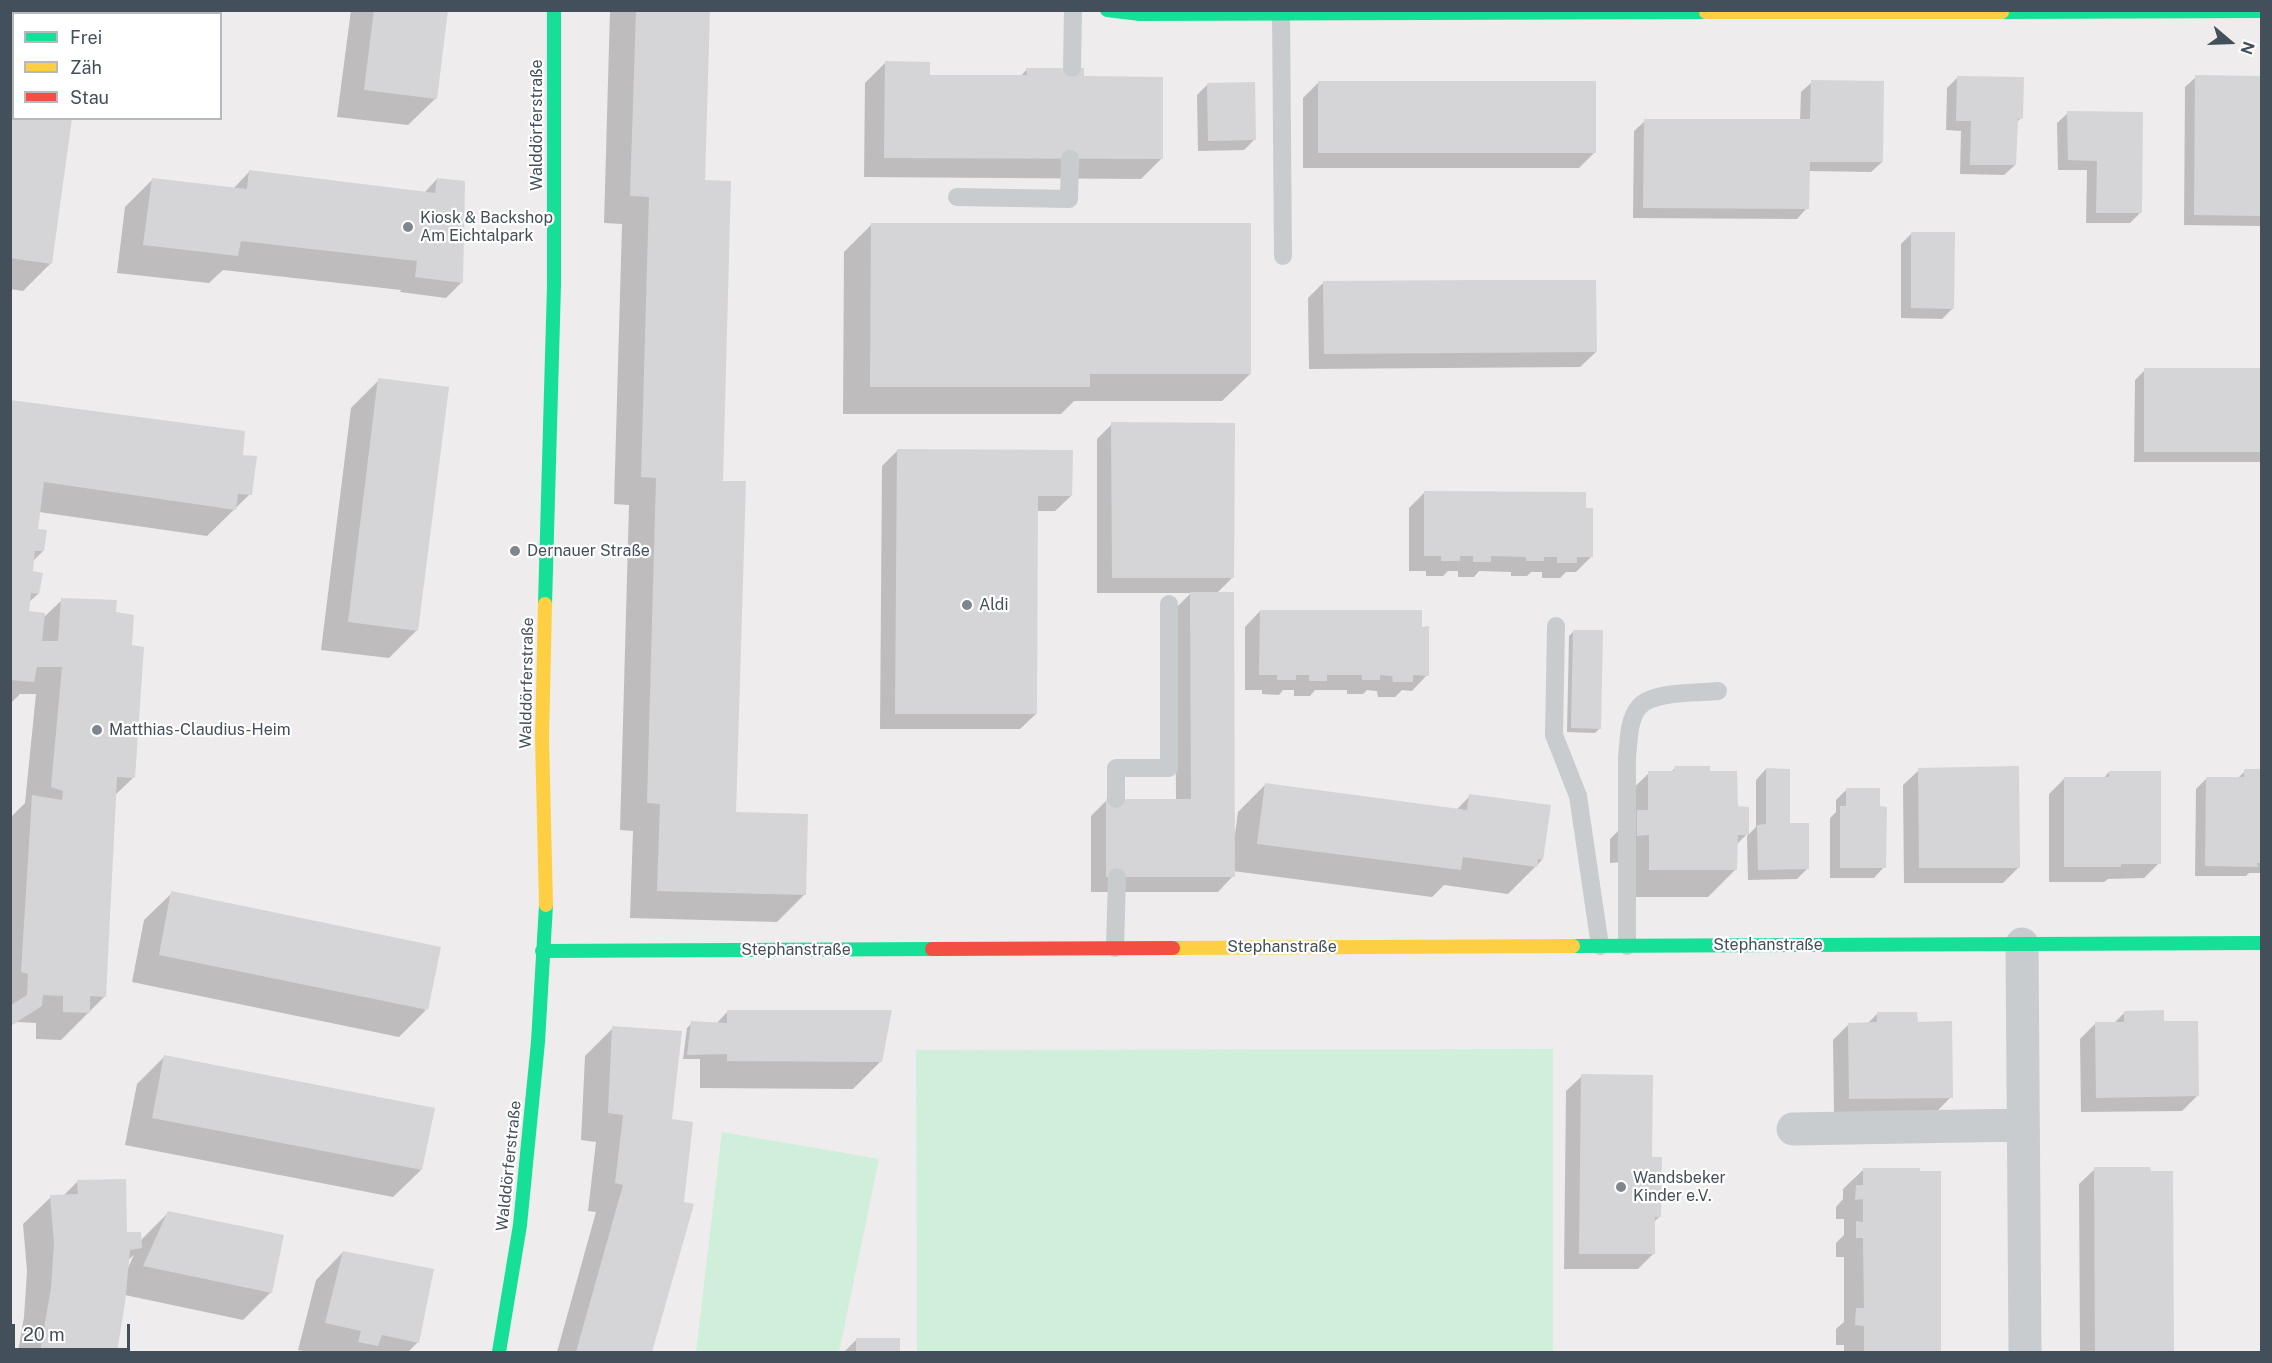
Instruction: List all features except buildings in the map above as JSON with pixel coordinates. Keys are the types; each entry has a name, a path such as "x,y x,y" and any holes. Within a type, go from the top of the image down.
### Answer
{"street":[{"name":"Walddörferstraße","path":"499,1353 520,1225 538,1042 546,898 542,738 547,480 554,285 554,10"},
{"path":"1107,10 1140,14 2262,10"},
{"name":"Stephanstraße","path":"542,951 2262,943"},
{"path":"2022,944 2025,1353"},
{"path":"1793,1130 2023,1125"}],"lane":[{"path":"1072,10 1072,68"},
{"path":"1283,256 1291,12"},
{"path":"957,197 1069,199 1070,159"},
{"path":"1116,799 1116,768 1169,768 1169,604"},
{"path":"1556,626 1554,735 1578,796 1600,946"},
{"path":"1627,946 1627,757 1630,727 1640,705 1656,697 1718,691"},
{"path":"1115,948 1117,877"}],"green space":[{"path":"1553,1049 1553,1352 917,1352 916,1050"},
{"path":"722,1132 879,1159 839,1352 696,1352"}],"traffic: fast":[{"path":"545,604 554,285 554,10"},
{"path":"1107,10 1140,14 1706,12"},
{"path":"2002,12 2262,11"},
{"path":"499,1352 520,1225 538,1042 546,905"},
{"path":"1573,946 2262,943"},
{"path":"542,951 932,949"}],"traffic: slow":[{"path":"1706,12 2002,12"},
{"path":"545,604 542,738 546,905"},
{"path":"1173,948 1573,946"}],"traffic: jam":[{"path":"932,949 1173,948"}],"place":[{"name":"Kiosk & Backshop Am Eichtalpark","path":"408,227"},
{"name":"Dernauer Straße","path":"515,551"},
{"name":"Aldi","path":"967,605"},
{"name":"Matthias-Claudius-Heim","path":"97,730"},
{"name":"Wandsbeker Kinder e.V.","path":"1621,1187"}]}
